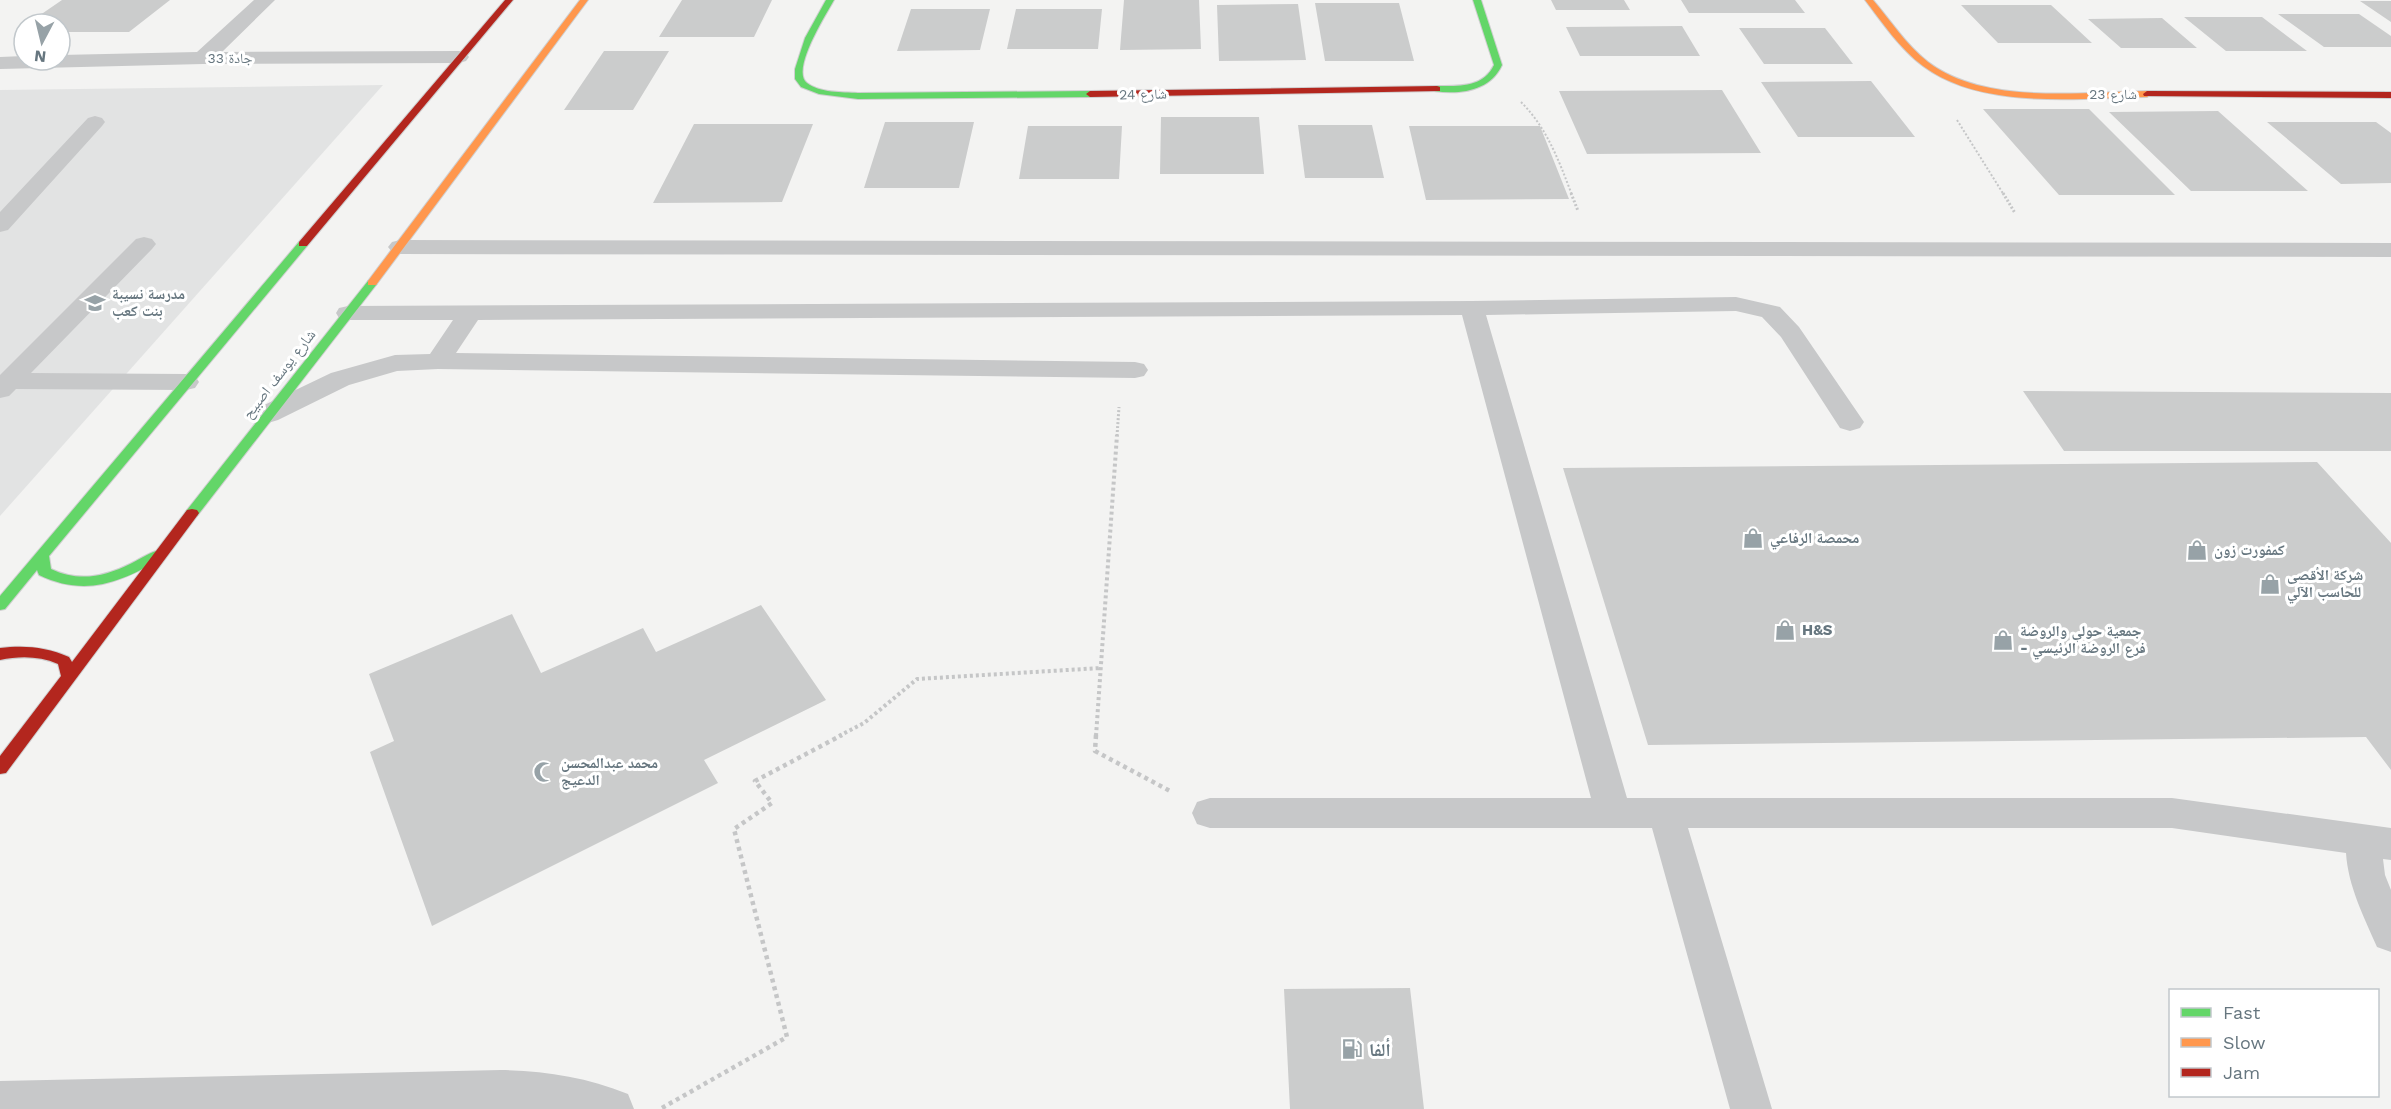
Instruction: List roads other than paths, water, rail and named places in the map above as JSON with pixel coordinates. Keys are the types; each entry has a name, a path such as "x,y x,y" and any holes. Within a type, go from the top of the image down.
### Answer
{"street":[{"path":"203,58 265,0"},
{"path":"0,605 509,0"},
{"name":"شارع يوسف اصبيح","path":"0,768 268,414 400,247 584,0"},
{"name":"شارع 24","path":"830,0 801,60 798,74 802,84 835,94 875,97 1450,90 1472,87 1487,82 1493,77 1498,65 1477,0"},
{"name":"شارع 23","path":"1869,0 1919,58 1935,71 1960,83 1995,91 2037,94 2391,95"},
{"name":"جادة 33","path":"0,63 203,58 459,57"},
{"path":"42,554 44,572 63,582 94,582 130,572 161,554"},
{"path":"0,654 21,650 46,652 64,661 69,677"}],"lane":[{"path":"0,225 95,122"},
{"path":"5,385 144,244"},
{"path":"400,247 2391,250"},
{"path":"348,313 1472,308 1736,304 1771,312 1790,332 1850,422"},
{"path":"1472,308 1613,812"},
{"path":"438,361 471,312"},
{"path":"268,414 340,379 395,363 438,361 1135,370"},
{"path":"5,385 186,382"},
{"path":"1665,812 1751,1109"},
{"path":"1210,813 2172,813 2378,842 2366,875 2391,935"},
{"path":"6,1104 501,1091 556,1092 586,1099 613,1109"}],"place":[{"name":"مدرسة نسيبة بنت كعب","path":"95,303"},
{"name":"محمصة الرفاعي","path":"1753,538"},
{"name":"كمفورت زون","path":"2197,550"},
{"name":"شركة الأقصى للحاسب الآلي","path":"2270,584"},
{"name":"H&S","path":"1785,630"},
{"name":"جمعية حولي والروضة - فرع الروضة الرئيسي","path":"2003,640"},
{"name":"محمد عبدالمحسن الدعيج","path":"544,772"},
{"name":"ألفا","path":"1352,1049"}]}
